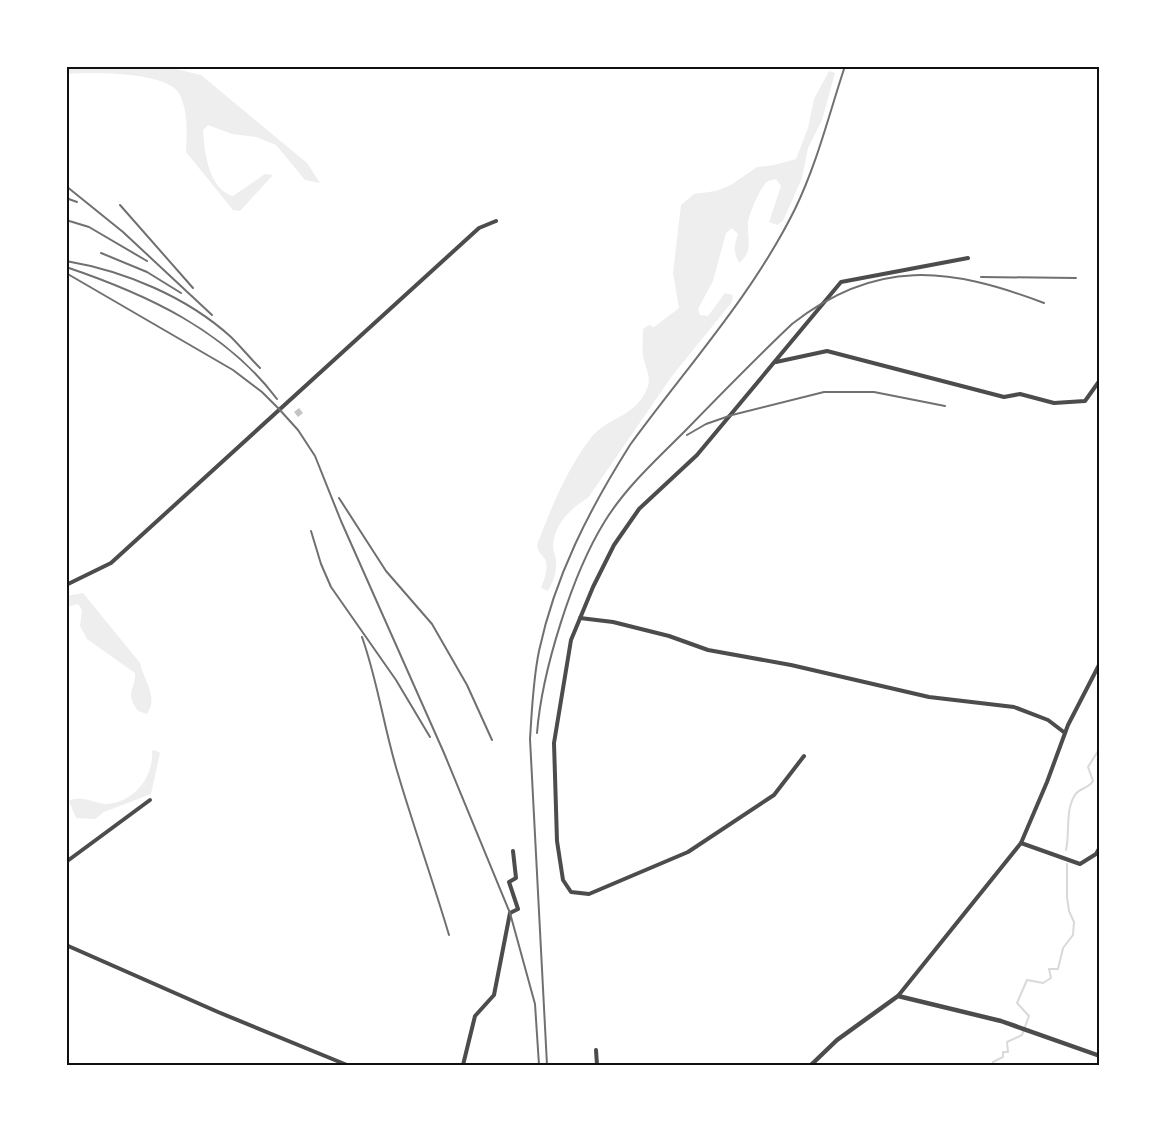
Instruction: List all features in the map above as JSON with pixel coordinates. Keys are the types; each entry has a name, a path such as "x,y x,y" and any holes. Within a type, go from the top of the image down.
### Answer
{"street":[{"path":"66,586 111,563 479,228 496,221"},
{"path":"804,756 774,795 688,852 589,894 571,892 563,880 557,840 554,743 571,640 593,586 625,528 658,491 698,455 841,282 968,258"},
{"path":"776,362 827,351 1004,397 1020,394 1054,403 1085,401 1100,380"},
{"path":"580,618 613,622 669,636 708,650 791,665 929,697 1014,707 1048,720 1065,733"},
{"path":"811,1065 837,1040 898,996 1021,842 1047,782 1065,733 1100,663"},
{"path":"66,862 150,800"},
{"path":"1021,842 1080,864 1096,854 1100,847"},
{"path":"463,1065 475,1016 494,996 510,913 518,909 509,882 516,878 513,851"},
{"path":"66,945 218,1012 347,1065"},
{"path":"898,996 1001,1021 1100,1056"},
{"path":"596,1050 597,1065"}],"shaded area":[{"path":"66,66 164,66 201,75 307,163 320,183 305,180 276,145 256,137 232,134 208,125 203,130 209,169 218,186 225,192 233,196 265,174 273,175 240,211 233,210 186,152 186,116 180,95 173,87 161,81 145,77 109,73 66,74"},
{"path":"829,71 835,73 822,120 808,148 802,178 783,221 777,225 769,222 781,186 776,179 768,181 752,208 749,219 747,254 739,263 735,249 738,234 732,228 726,233 713,281 698,309 700,315 708,316 725,293 733,295 732,302 672,376 588,498 564,518 554,538 553,546 556,569 554,577 548,591 541,588 546,574 546,566 545,559 537,545 560,490 581,451 597,431 629,411 643,397 649,379 643,356 643,329 649,325 654,327 679,308 673,273 681,205 694,194 716,191 731,185 757,167 796,159 808,128 814,99"},
{"path":"83,593 140,663 150,689 152,701 147,714 138,711 132,699 135,673 87,639 80,626 82,610 78,604 66,607 66,596"},
{"path":"155,750 160,753 151,794 104,812 95,819 76,818 69,801 83,799 107,804 126,799 134,793 146,779 152,761 152,751"}],"building":[{"path":"299,408 303,413 298,417 294,412"}],"waterway":[{"path":"1066,850 1072,801 1079,791 1089,786 1093,781 1088,767 1100,748"},
{"path":"993,1065 993,1062 1003,1057 1003,1052 1008,1052 1007,1042 1022,1035 1029,1016 1017,1003 1027,980 1043,983 1051,978 1049,969 1058,969 1063,948 1073,935 1074,922 1069,911 1067,897 1067,864"}],"railway":[{"path":"547,1065 530,739 535,673 554,596 587,519 630,445 739,302 778,241 795,209 810,174 845,66"},
{"path":"66,186 123,232 212,315"},
{"path":"66,198 77,202"},
{"path":"120,205 193,288"},
{"path":"66,220 89,227 147,261"},
{"path":"101,253 147,272 181,293"},
{"path":"66,261 110,271 175,298 214,323 231,337 260,368"},
{"path":"66,267 125,289 182,317 233,353 277,399"},
{"path":"66,273 233,370 262,392 279,409 298,430 315,456 341,521 444,753 510,913 535,1004 539,1065"},
{"path":"537,733 545,681 560,624 581,568 605,521 642,474 792,324 823,303 853,288 884,279 914,275 945,276 976,282 1044,303"},
{"path":"981,277 1076,278"},
{"path":"687,435 706,424 732,415 824,392 874,392 945,406"},
{"path":"339,498 386,571 432,624 467,685 492,740"},
{"path":"311,531 321,564 331,587 396,680 430,737"},
{"path":"362,637 398,774 449,935"}]}
